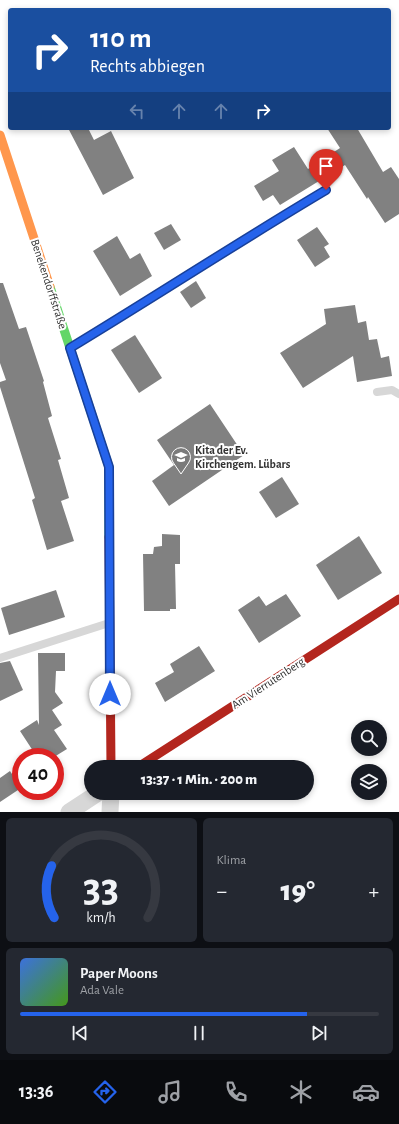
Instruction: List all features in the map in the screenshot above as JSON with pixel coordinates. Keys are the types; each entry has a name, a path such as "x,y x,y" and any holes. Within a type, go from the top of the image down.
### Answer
{"street":[{"name":"Benekendorffstraße","path":"0,135 109,467 111,760"},
{"name":"Am Vierrutenberg","path":"149,760 399,599"},
{"path":"69,812 87,800"},
{"path":"110,812 111,800"}],"lane":[{"path":"70,348 143,305 260,229 326,190"},
{"path":"377,392 392,390 399,394"},
{"path":"0,658 110,622"}],"building":[{"path":"69,130 89,130 94,140 111,131 134,178 103,195"},
{"path":"328,130 358,130 383,172 391,167 399,179 399,214 385,223 345,165 280,205 273,195 263,201 254,186 279,171 272,160 294,147 308,169 340,148"},
{"path":"171,224 181,240 164,250 154,233"},
{"path":"317,227 329,244 324,247 330,257 315,267 297,240"},
{"path":"117,236 130,259 140,253 152,276 120,296 93,251"},
{"path":"196,281 206,298 191,308 180,292"},
{"path":"0,283 3,283 19,329 26,327 44,381 52,416 48,418 61,459 58,460 69,498 61,501 74,541 47,550 32,500 35,498 0,387 0,382 6,380 0,363"},
{"path":"355,305 358,323 366,321 369,340 377,339 381,358 389,356 392,376 357,382 353,356 303,388 280,353 326,324 324,309"},
{"path":"135,335 162,378 139,393 111,350"},
{"path":"210,404 244,455 169,506 152,481 174,465 157,440"},
{"path":"282,477 299,504 276,518 259,492"},
{"path":"162,534 180,535 180,564 175,564 176,609 170,609 170,611 144,611 143,554 153,554 154,547 162,546"},
{"path":"359,536 382,573 338,600 316,565"},
{"path":"56,590 65,617 9,635 1,608"},
{"path":"286,594 301,616 259,643 238,610 259,596 266,606"},
{"path":"199,646 215,671 165,702 155,683 174,672 170,664"},
{"path":"38,653 65,653 65,671 56,671 55,692 63,703 52,710 62,725 54,730 67,749 64,751 64,748 31,748 20,731 37,720 39,725"},
{"path":"10,661 23,690 0,701 0,663"},
{"path":"10,771 12,774 12,794 0,802 0,778"}],"traffic: fast":[{"path":"50,287 109,467 109,537"}],"traffic: slow":[{"path":"0,135 50,287"}],"traffic: jam":[{"path":"109,537 111,760"},
{"path":"149,760 399,599"}],"place":[{"name":"Kita der Ev. Kirchengem. Lübars","path":"181,474"}],"route":[{"path":"110,694 109,467 70,348 143,305 260,229 326,190"}]}
